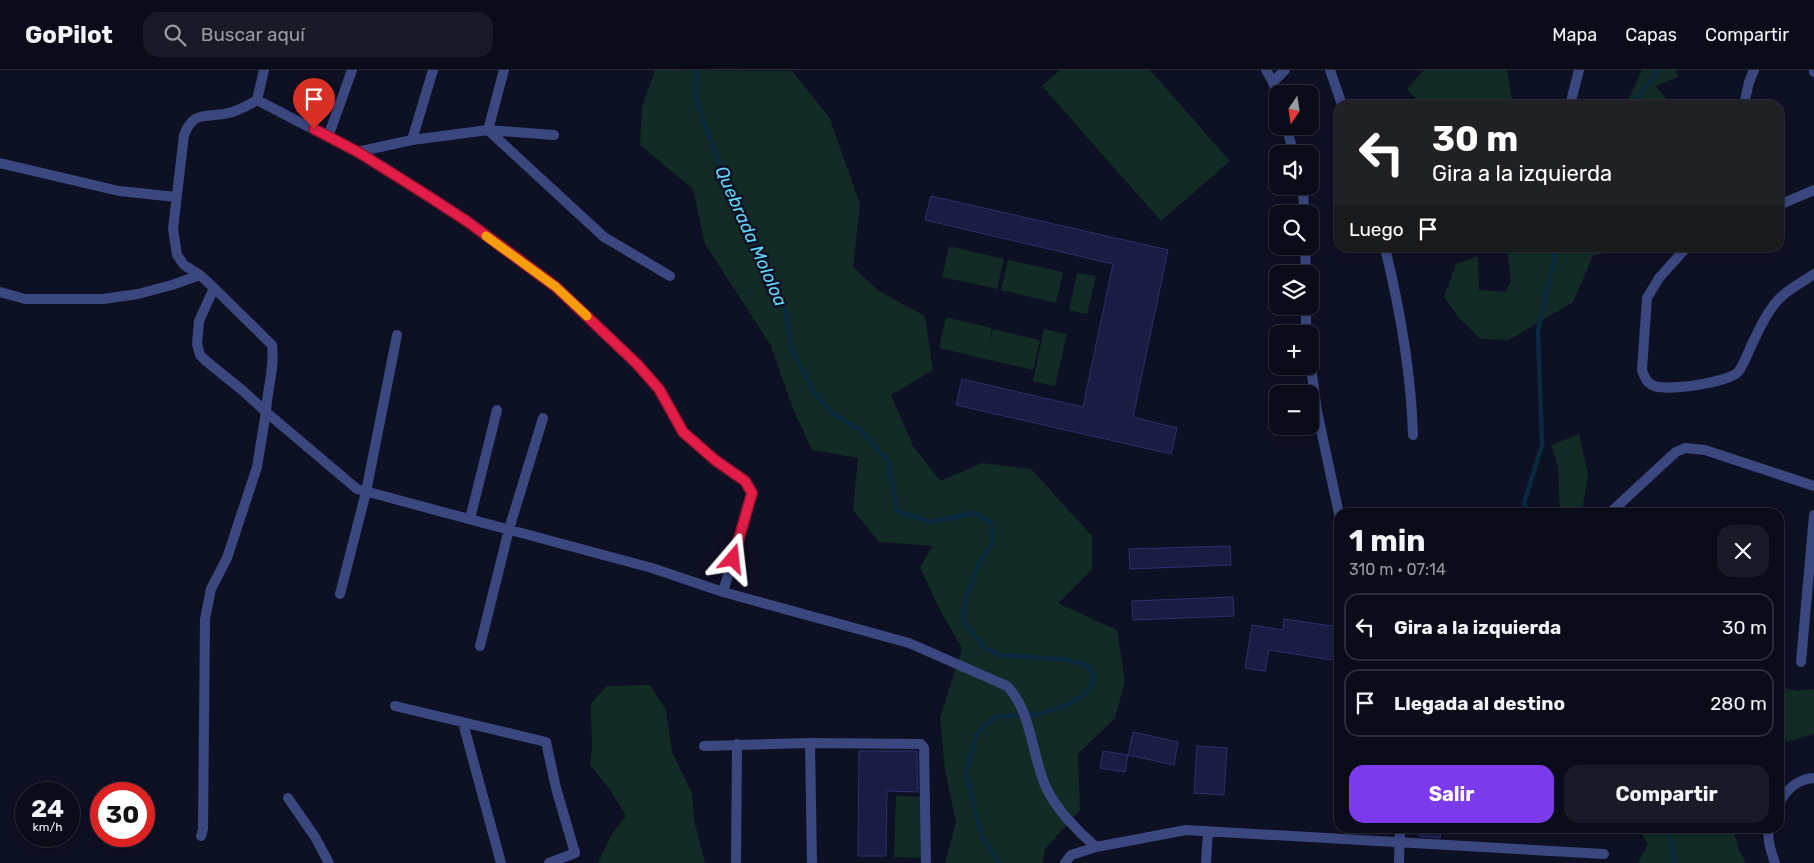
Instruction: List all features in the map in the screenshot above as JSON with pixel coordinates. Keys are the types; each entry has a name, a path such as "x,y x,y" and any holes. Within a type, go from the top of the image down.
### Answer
{"street":[{"path":"201,836 203,829 205,619 212,589 227,558 257,467 266,412 267,393 274,358 272,346 200,275 184,265 177,255 172,229 184,135 187,126 194,119 203,115 225,114 244,108 257,100 264,70"},
{"path":"328,137 352,70"},
{"path":"412,140 433,70"},
{"path":"488,130 504,70"},
{"path":"1266,70 1274,85"},
{"path":"1273,82 1285,70"},
{"path":"1330,70 1340,100"},
{"path":"1571,100 1579,70"},
{"path":"1745,100 1754,70"},
{"path":"257,100 358,152 468,222 556,287 637,364 659,389 683,432 715,460 745,481 752,493 723,592"},
{"path":"358,152 412,140 488,130 554,135"},
{"path":"488,130 604,237 670,276"},
{"path":"0,163 119,191 176,197"},
{"path":"1784,203 1814,190"},
{"path":"1386,252 1406,354 1412,396 1413,435"},
{"path":"1682,252 1659,278 1647,298 1642,370 1646,380 1651,385 1658,387 1714,382 1728,378 1738,372 1759,329 1779,298 1814,274"},
{"path":"0,292 25,299 103,299 138,294 172,286 200,275"},
{"path":"214,288 200,322 197,344 200,354 357,489 652,568 723,592 909,644 1008,686 1014,692 1022,710 1045,786 1082,836 1096,846"},
{"path":"340,594 366,492 398,335"},
{"path":"1312,375 1317,411 1338,508"},
{"path":"470,519 497,410"},
{"path":"480,646 509,529 544,418"},
{"path":"1615,508 1676,452 1685,448 1706,450 1814,486"},
{"path":"1801,662 1814,515"},
{"path":"395,706 546,742 556,788 575,853 549,863"},
{"path":"462,723 501,863"},
{"path":"810,743 812,863"},
{"path":"704,746 810,743 920,744 924,748 926,863"},
{"path":"736,863 737,744"},
{"path":"1784,796 1795,784 1814,778"},
{"path":"288,798 315,837 329,863"},
{"path":"1065,863 1072,855 1096,846 1186,830 1604,854"},
{"path":"1206,863 1208,830"},
{"path":"1399,863 1400,833"},
{"path":"1768,833 1769,845 1775,863"}],"green space":[{"path":"655,70 792,71 829,117 860,204 853,267 879,291 925,316 933,370 891,395 913,446 940,481 982,463 1031,469 1092,536 1092,569 1058,603 1117,630 1125,681 1115,718 1078,754 1080,810 1045,849 1043,863 945,863 956,822 945,770 940,718 962,648 940,610 920,567 933,546 879,542 853,510 858,458 812,450 794,411 770,344 705,244 693,189 640,145 642,107"},
{"path":"1060,70 1150,70 1230,161 1161,221 1042,86"},
{"path":"1424,70 1507,70 1512,100 1417,100 1407,89"},
{"path":"1642,70 1676,70 1678,77 1656,86 1667,100 1628,100"},
{"path":"949,246 1004,259 997,289 942,277"},
{"path":"1507,252 1606,252 1593,256 1573,302 1509,340 1481,339 1459,318 1444,297 1456,264 1478,256 1479,290 1505,292 1511,282"},
{"path":"1008,260 1063,272 1056,303 1001,290"},
{"path":"1077,273 1096,276 1087,314 1069,310"},
{"path":"946,317 992,328 988,349 993,329 1040,340 1033,370 939,348"},
{"path":"1044,329 1067,334 1055,386 1033,381"},
{"path":"1579,434 1588,474 1583,508 1560,508 1558,467 1551,445"},
{"path":"650,685 666,710 672,752 692,793 694,820 705,863 598,863 613,832 626,816 611,791 590,765 592,747 591,704 606,686"},
{"path":"1784,688 1798,691 1814,689 1814,734 1784,743"},
{"path":"896,796 922,797 922,858 894,857"},
{"path":"1640,833 1734,833 1739,850 1746,863 1638,863 1648,844"}],"building":[{"path":"931,196 1168,250 1133,417 1177,428 1171,454 956,405 962,379 1083,407 1113,264 925,220"},
{"path":"1230,546 1231,565 1130,569 1129,549"},
{"path":"1233,597 1234,616 1133,620 1132,601"},
{"path":"1284,619 1334,626 1334,660 1269,650 1265,671 1245,668 1252,625 1283,630"},
{"path":"1133,732 1178,742 1174,765 1128,755"},
{"path":"1197,746 1227,748 1224,795 1194,793"},
{"path":"859,751 917,751 918,792 887,791 886,856 858,856"},
{"path":"1103,751 1128,755 1125,772 1100,768"},
{"path":"1419,833 1440,833 1440,838 1419,836"}],"waterway":[{"name":"Quebrada Mololoa","path":"697,70 695,96 726,185 785,308 791,347 813,391 831,412 861,430 888,461 897,511 930,522 975,513 991,523 993,542 979,563 967,595 963,611 965,624 985,648 998,655 1061,659 1080,663 1090,668 1094,678 1090,688 1082,696 1066,705 1041,714 995,717 977,733 966,774 981,835 999,863"},
{"path":"1635,100 1659,70"},
{"path":"1526,508 1524,503 1542,445 1538,332 1555,252"},
{"path":"1669,833 1675,863"}],"slow traffic":[{"path":"486,236 556,287 587,316"}],"route":[{"path":"314,129 382,166 468,222 556,287 637,364 659,389 683,432 715,460 745,481 752,493 733,559"}]}
